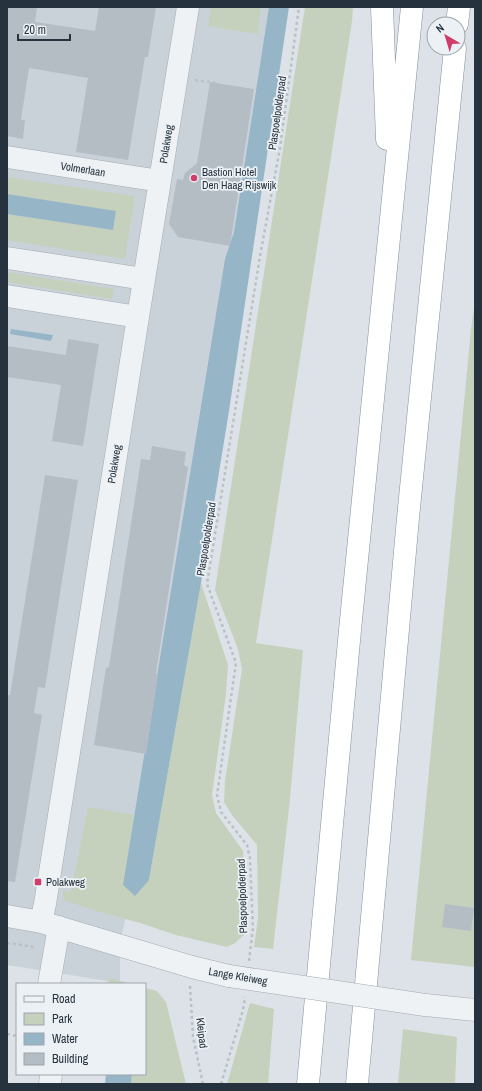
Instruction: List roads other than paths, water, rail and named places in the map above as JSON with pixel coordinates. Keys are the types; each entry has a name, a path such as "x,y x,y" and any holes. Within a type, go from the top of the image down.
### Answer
{"highway":[{"path":"382,7 391,210"},
{"path":"308,1084 350,630 412,7"},
{"path":"358,1084 408,518 454,56"}],"street":[{"name":"Polakweg","path":"49,983 50,924 46,896 188,7"},
{"name":"Volmerlaan","path":"7,157 160,181"},
{"path":"7,258 144,279"},
{"path":"7,296 138,317"},
{"name":"Lange Kleiweg","path":"7,916 50,924 192,967 229,976 425,1005 475,1010"}],"water":[{"path":"269,7 289,7 229,411 201,583 149,880 135,896 123,885 225,259 234,232"},
{"path":"7,194 116,211 113,230 7,214"},
{"path":"11,329 53,335 51,341 10,334"},
{"path":"106,1075 132,1075 131,1084 105,1084"}],"place":[{"name":"Bastion Hotel Den Haag Rijswijk","path":"194,178"},
{"name":"Polakweg","path":"38,882"}]}
